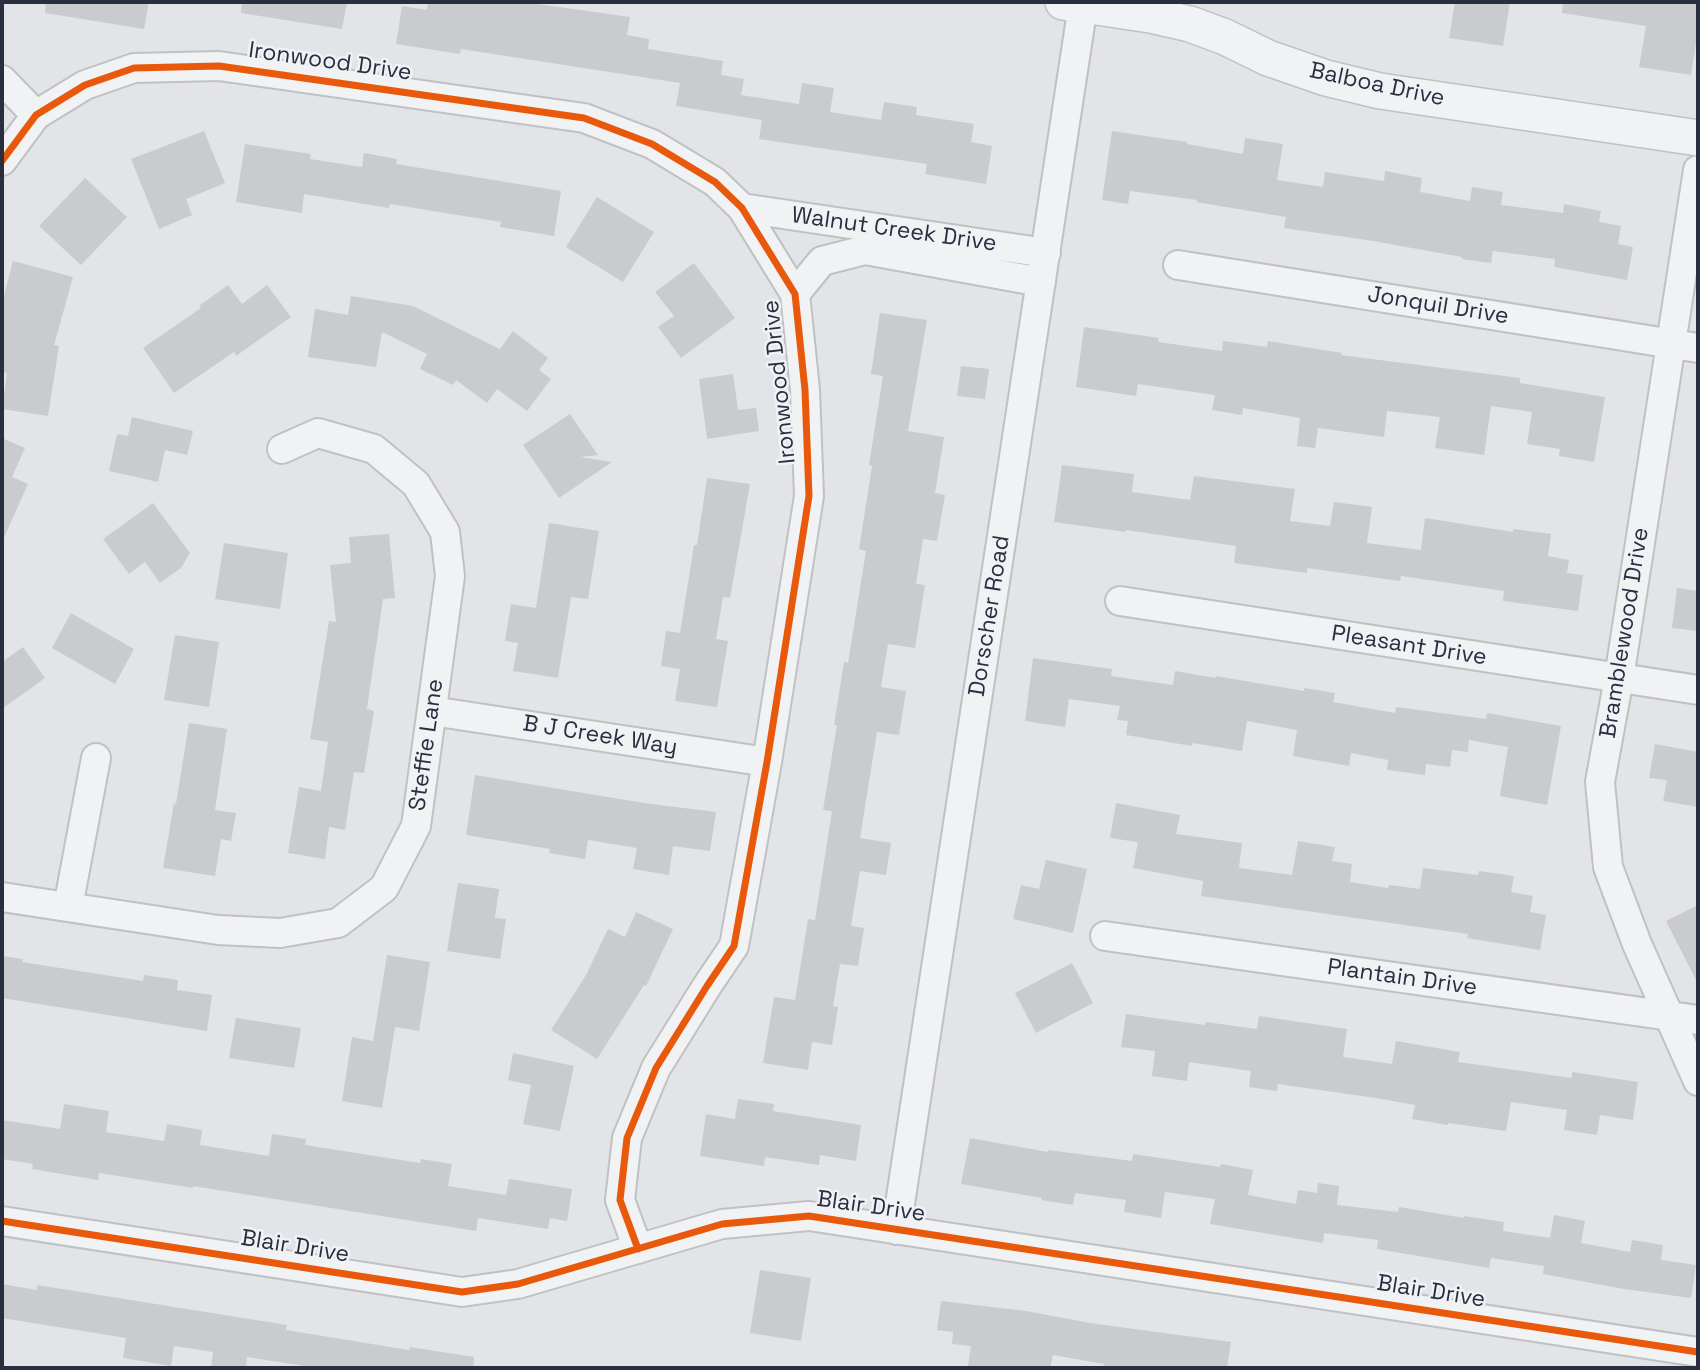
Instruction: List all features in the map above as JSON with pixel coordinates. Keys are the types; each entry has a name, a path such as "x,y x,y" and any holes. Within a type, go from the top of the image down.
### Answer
{"street":[{"name":"Balboa Drive","path":"1077,3 1190,24 1268,58 1314,74 1380,91 1698,138"},
{"name":"Dorscher Road","path":"896,1230 1046,253 1077,3"},
{"name":"Ironwood Drive","path":"2,161 36,115 85,85 134,68 219,66 584,118 652,144 715,182 743,208 794,294 805,390 809,496 767,762 734,946 656,1068 626,1138 620,1200 638,1248"},
{"path":"2,80 36,115"},
{"name":"Bramblewood Drive","path":"1698,170 1619,678 1600,782 1608,867 1637,944 1698,1081"},
{"name":"Walnut Creek Drive","path":"743,208 1046,253"},
{"name":"Walnut Creek Drive","path":"794,294 822,261 864,250 1041,282"},
{"name":"Jonquil Drive","path":"1178,265 1698,348"},
{"name":"Steffie Lane","path":"2,897 218,930 280,933 338,923 384,888 416,826 450,576 445,532 416,484 374,449 318,433 282,449"},
{"name":"Pleasant Drive","path":"1120,601 1698,690"},
{"name":"B J Creek Way","path":"432,711 767,762"},
{"path":"68,907 96,758"},
{"name":"Plantain Drive","path":"1105,936 1698,1020"},
{"name":"Blair Drive","path":"2,1221 462,1292 518,1284 722,1224 808,1216 1698,1352"}],"building":[{"path":"46,2 149,2 144,29 45,13"},
{"path":"242,2 347,2 342,29 241,13"},
{"path":"428,2 523,2 630,17 627,35 649,39 648,49 723,61 721,75 744,79 741,95 799,104 802,83 834,88 830,112 881,120 884,102 917,107 916,115 974,124 971,142 992,146 986,184 925,174 927,164 759,139 762,120 676,106 680,83 461,49 460,54 396,44 402,6 427,10"},
{"path":"1455,2 1510,2 1503,46 1449,38"},
{"path":"1563,2 1698,2 1698,30 1691,75 1639,67 1646,26 1562,13"},
{"path":"204,131 225,183 186,199 192,215 159,229 131,159"},
{"path":"1112,131 1187,142 1243,154 1245,138 1283,144 1277,180 1323,187 1325,172 1384,181 1385,171 1422,178 1420,192 1470,201 1472,187 1503,192 1501,205 1563,213 1564,204 1601,211 1599,222 1621,226 1618,244 1633,247 1627,280 1554,267 1555,259 1493,251 1491,263 1284,228 1286,217 1196,202 1197,200 1130,191 1128,204 1102,200"},
{"path":"245,144 311,154 310,159 362,167 364,153 397,159 396,164 561,191 554,236 500,227 501,222 390,204 389,208 304,194 302,213 236,202"},
{"path":"85,178 127,217 81,265 39,226"},
{"path":"597,197 654,232 623,282 566,247"},
{"path":"13,261 73,277 54,345 59,346 48,416 2,409 7,373 2,372 2,303"},
{"path":"694,263 735,318 681,358 658,327 674,316 655,292"},
{"path":"228,285 242,304 267,285 291,317 236,356 234,352 174,393 143,348 201,308 199,306"},
{"path":"351,296 413,306 500,349 513,331 548,358 539,370 551,379 527,411 497,389 487,403 456,380 453,385 420,369 427,354 382,332 376,367 308,357 315,309 348,315"},
{"path":"880,313 927,320 908,431 944,437 935,493 945,495 937,541 923,539 916,584 925,585 915,648 888,644 881,687 906,691 899,735 877,732 860,838 891,843 886,875 860,871 851,926 864,928 858,966 840,964 833,1006 838,1007 832,1045 812,1042 808,1070 763,1063 774,997 795,1000 808,919 815,920 832,811 823,810 837,725 834,725 844,662 848,663 866,551 859,549 883,376 871,374"},
{"path":"1084,327 1222,351 1223,341 1267,347 1268,341 1342,353 1341,355 1520,378 1520,383 1605,397 1594,462 1559,456 1560,449 1527,444 1532,412 1491,406 1484,455 1435,448 1440,417 1387,411 1384,437 1318,428 1315,448 1297,446 1300,418 1243,408 1242,415 1212,410 1215,395 1138,384 1136,396 1076,387"},
{"path":"961,366 989,369 985,399 957,396"},
{"path":"733,374 738,410 756,408 759,431 707,439 699,379"},
{"path":"570,414 598,455 580,457 612,462 559,498 523,445"},
{"path":"132,417 193,431 187,455 165,450 158,482 109,471 117,434 128,436"},
{"path":"2,438 25,448 12,477 28,484 2,542"},
{"path":"1062,465 1134,474 1132,492 1190,500 1194,476 1295,489 1290,521 1330,526 1334,502 1372,507 1367,543 1421,550 1425,518 1513,532 1513,529 1551,534 1548,556 1569,560 1567,573 1583,575 1578,611 1503,601 1504,591 1401,576 1400,581 1307,568 1307,573 1234,563 1236,546 1054,522"},
{"path":"707,478 750,484 730,598 723,597 716,639 728,641 717,707 675,701 680,669 661,666 666,631 680,633"},
{"path":"153,503 190,553 181,568 160,583 145,562 129,574 103,539"},
{"path":"549,523 599,531 588,599 571,597 558,678 513,671 518,643 505,641 511,604 536,608"},
{"path":"389,534 395,598 383,599 367,709 374,711 364,773 354,772 345,830 329,827 325,859 288,853 299,787 321,791 328,742 310,739 329,621 336,622 330,565 351,563 349,537"},
{"path":"224,543 288,553 280,609 215,599"},
{"path":"1677,588 1698,591 1698,631 1672,628"},
{"path":"71,613 134,649 115,684 52,648"},
{"path":"175,635 219,642 209,707 164,700"},
{"path":"23,647 45,678 2,709 2,662"},
{"path":"1033,658 1112,669 1111,676 1173,685 1175,671 1304,691 1304,688 1335,693 1333,702 1395,713 1396,707 1486,719 1487,713 1561,726 1547,805 1500,796 1508,747 1469,740 1468,752 1452,750 1450,767 1426,764 1425,775 1387,770 1388,760 1351,753 1349,766 1293,756 1297,730 1247,721 1242,751 1126,735 1128,721 1117,720 1120,706 1069,699 1065,727 1025,721"},
{"path":"189,723 227,729 215,810 236,813 231,841 221,839 215,876 163,868"},
{"path":"1655,744 1698,752 1698,807 1663,801 1667,780 1649,778"},
{"path":"475,775 716,812 710,851 673,846 669,875 633,869 637,848 588,840 585,859 549,853 550,849 466,835"},
{"path":"1116,803 1180,815 1176,834 1242,843 1239,868 1292,875 1298,841 1335,847 1332,861 1352,864 1350,882 1388,888 1389,885 1420,889 1423,868 1478,875 1479,871 1514,876 1511,892 1533,896 1530,912 1546,915 1540,950 1467,938 1468,934 1201,896 1203,881 1133,868 1138,842 1110,838"},
{"path":"1046,860 1087,869 1073,933 1013,919 1021,885 1039,889"},
{"path":"458,883 499,889 495,918 506,919 500,959 447,951"},
{"path":"1698,905 1698,984 1666,921"},
{"path":"636,912 673,929 646,986 644,985 597,1059 551,1030 586,975 608,929 625,937"},
{"path":"387,955 430,962 419,1031 395,1027 382,1108 342,1101 352,1037 373,1041"},
{"path":"2,956 23,959 22,962 143,981 144,975 178,980 177,990 212,995 207,1031 2,998"},
{"path":"1072,963 1093,1003 1036,1033 1015,993"},
{"path":"1126,1014 1257,1029 1259,1016 1347,1029 1343,1057 1392,1064 1396,1041 1460,1052 1458,1062 1572,1078 1572,1072 1638,1082 1633,1120 1600,1115 1597,1135 1564,1130 1567,1110 1511,1102 1506,1131 1412,1119 1415,1105 1376,1098 1278,1084 1277,1091 1249,1087 1251,1071 1189,1062 1187,1081 1152,1076 1155,1051 1121,1047"},
{"path":"236,1018 301,1028 294,1068 229,1058"},
{"path":"513,1053 574,1066 560,1131 523,1124 531,1085 508,1080"},
{"path":"738,1099 774,1104 773,1111 861,1125 856,1161 820,1155 819,1165 765,1157 764,1166 700,1156 706,1114 735,1119"},
{"path":"64,1104 109,1111 106,1132 164,1141 167,1124 202,1130 200,1145 269,1156 272,1134 306,1139 305,1145 420,1163 421,1159 452,1164 448,1186 506,1195 509,1179 572,1189 567,1221 550,1218 548,1229 478,1218 476,1231 99,1173 98,1180 32,1169 33,1164 2,1159 2,1120 60,1129"},
{"path":"970,1138 1048,1152 1132,1161 1133,1154 1253,1170 1248,1195 1296,1204 1298,1190 1317,1193 1318,1183 1339,1186 1337,1205 1398,1212 1399,1207 1504,1222 1503,1231 1550,1238 1554,1215 1585,1221 1581,1243 1630,1252 1632,1240 1663,1245 1661,1260 1696,1265 1691,1298 1543,1274 1544,1266 1491,1258 1489,1268 1377,1249 1378,1240 1324,1233 1323,1243 1210,1224 1215,1199 1165,1192 1161,1218 1124,1212 1126,1200 1075,1193 1073,1205 961,1184"},
{"path":"760,1270 811,1278 801,1341 750,1333"},
{"path":"2,1284 37,1290 37,1285 287,1325 286,1330 409,1350 410,1347 474,1357 473,1368 317,1368 247,1357 246,1368 211,1368 213,1352 174,1346 171,1366 123,1358 126,1338 2,1318"},
{"path":"941,1301 1231,1342 1227,1368 1103,1368 1104,1364 1053,1355 1050,1368 968,1366 971,1346 952,1344 953,1332 937,1330"}],"cycle path":[{"path":"2,161 36,115 85,85 134,68 219,66 584,118 652,144 715,182 742,208 795,294 805,390 809,496 767,762 734,946 656,1068 627,1138 620,1200 638,1249"},
{"path":"2,1221 462,1292 518,1284 722,1224 809,1216 1698,1352"}]}
